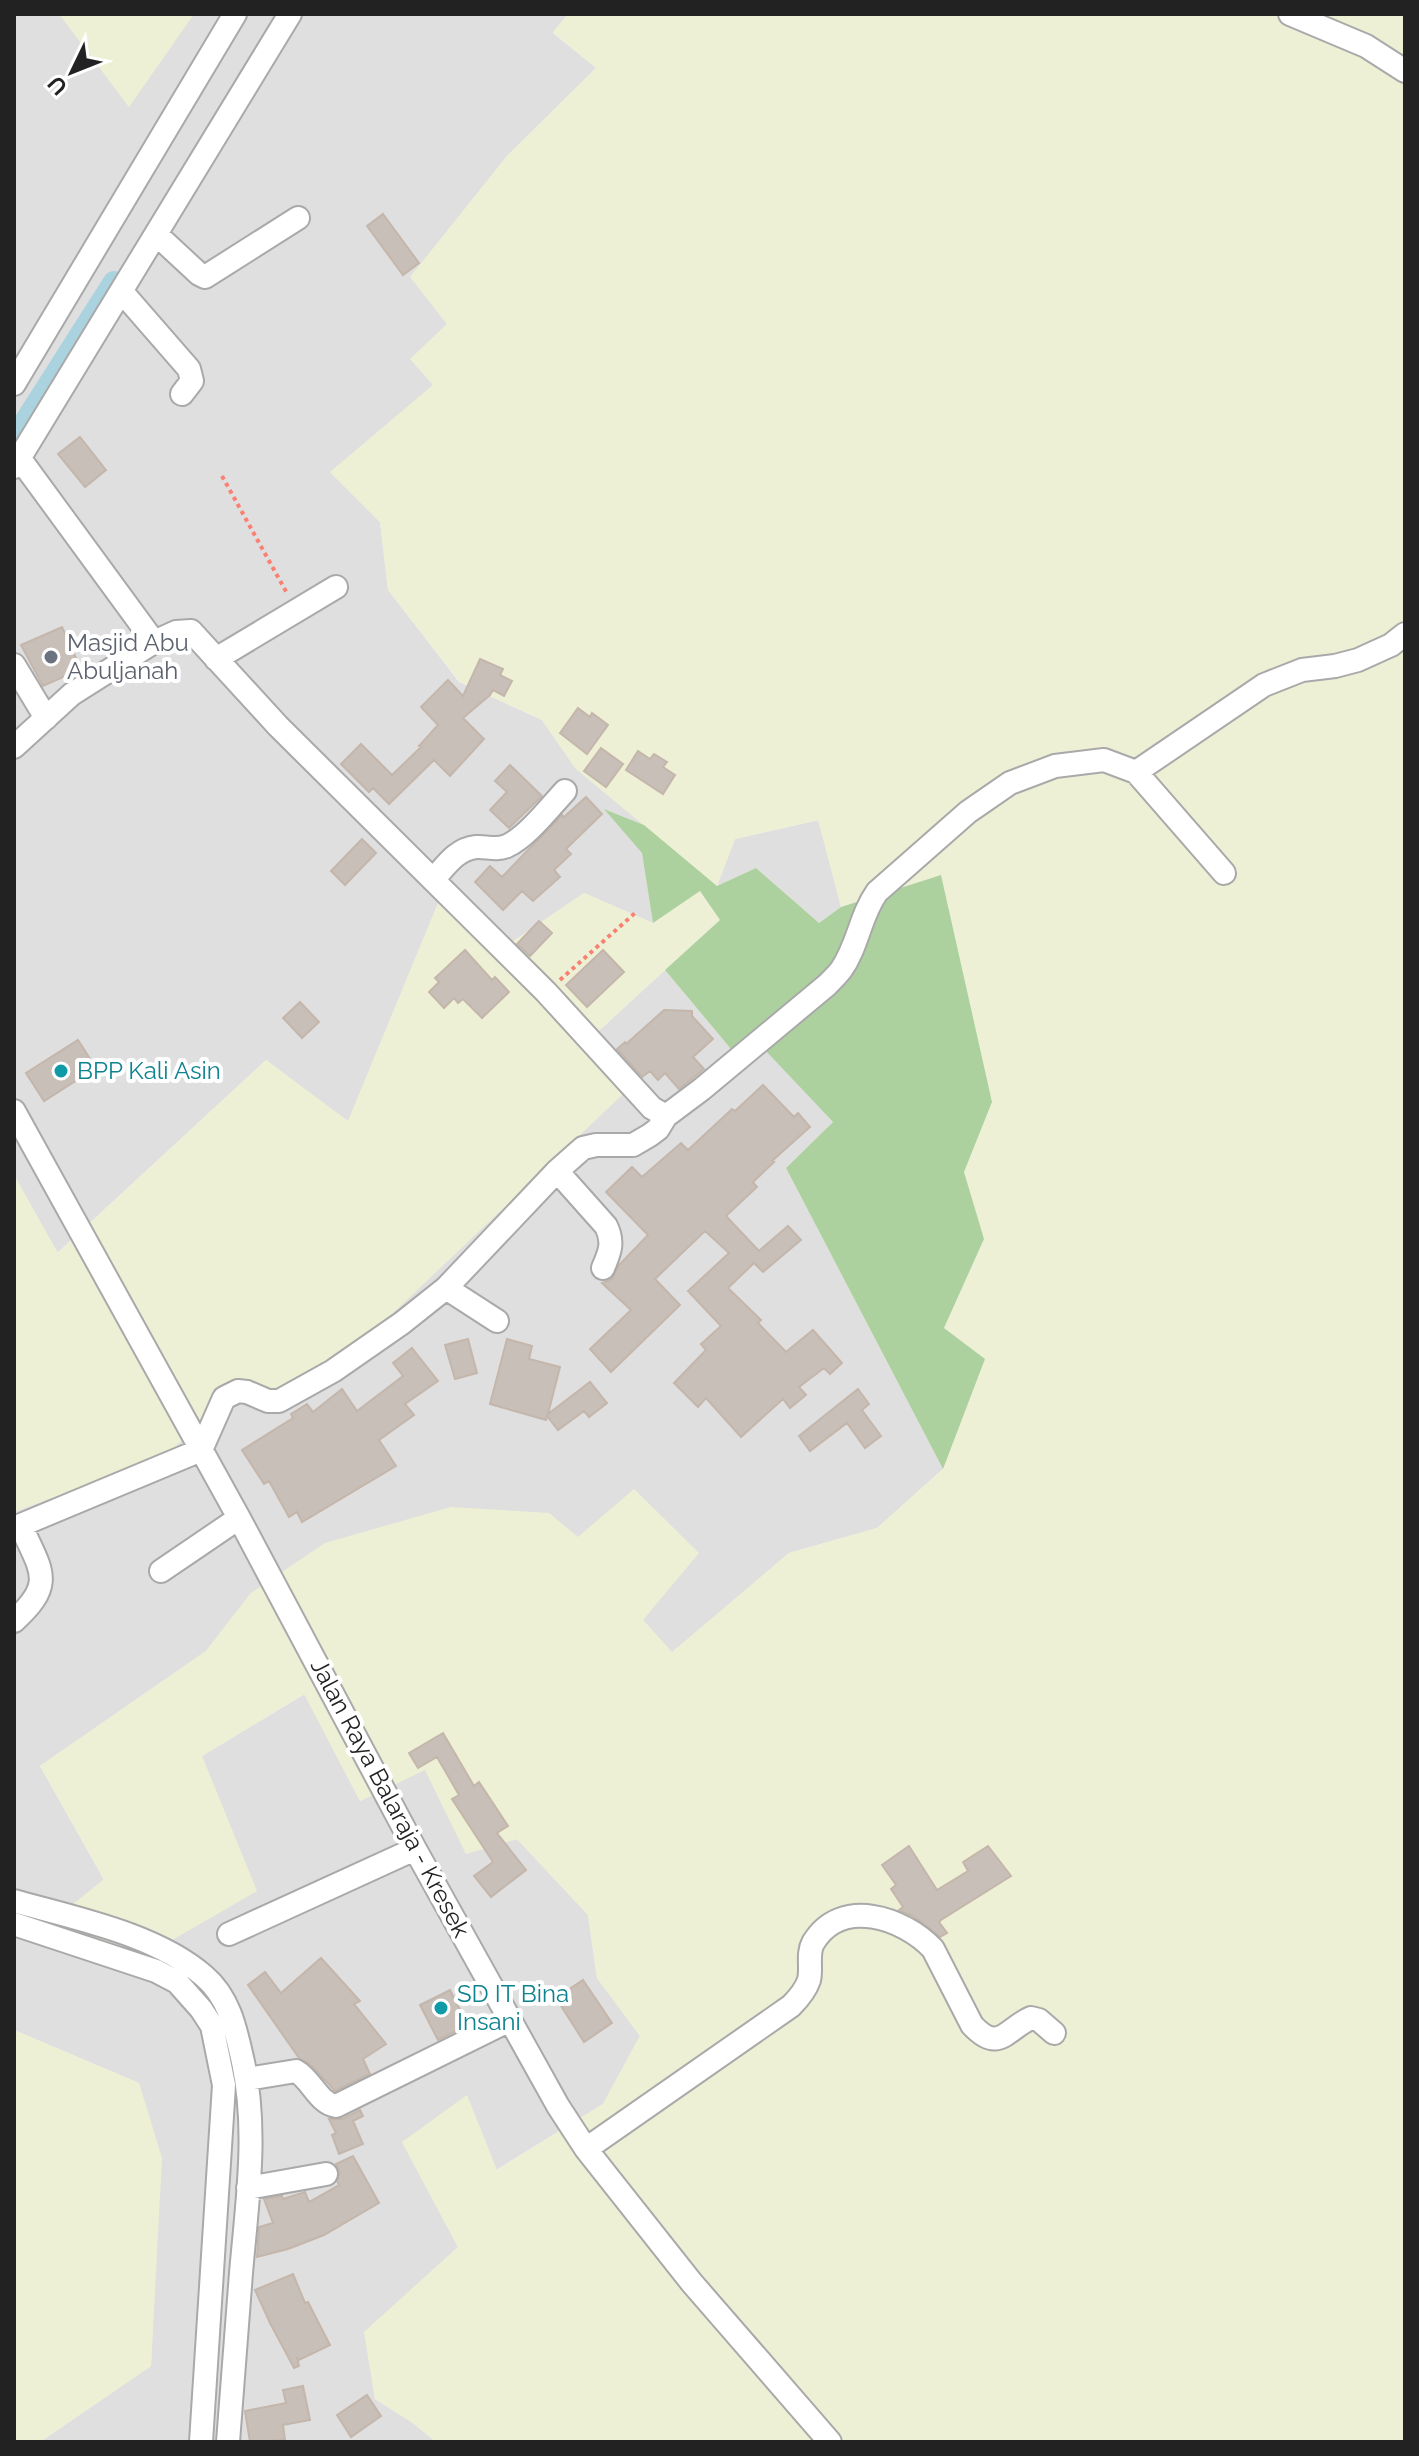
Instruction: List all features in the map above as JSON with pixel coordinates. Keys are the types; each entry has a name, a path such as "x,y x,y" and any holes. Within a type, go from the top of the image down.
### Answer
{"street":[{"path":"14,384 235,14"},
{"path":"154,642 17,454 122,292 290,14"},
{"path":"1290,14 1366,46 1405,71"},
{"path":"157,235 205,277 298,218"},
{"path":"122,292 189,369 192,381 182,394"},
{"path":"216,659 336,587"},
{"path":"14,747 72,694 154,642 176,632 191,631 278,726 546,992 652,1108 666,1116"},
{"path":"1136,772 1264,685 1302,670 1358,660 1391,645 1405,634"},
{"path":"14,665 46,718"},
{"path":"14,1621 35,1600 41,1590 43,1574 18,1527 201,1450 228,1395 247,1392 274,1402 286,1398 402,1323 446,1288 557,1171 583,1148 633,1145 658,1129 666,1116 827,985 846,961 867,906 877,892 968,812 1010,783 1055,766 1104,760 1136,772 1224,873"},
{"path":"433,880 457,853 476,847 492,850 508,846 565,791"},
{"name":"Jalan Raya Balaraja - Kresek","path":"14,1111 558,2106 586,2149 692,2283 830,2442"},
{"path":"557,1171 606,1226 612,1249 603,1268"},
{"path":"446,1288 497,1321"},
{"path":"161,1571 239,1518"},
{"path":"229,1934 415,1849"},
{"path":"14,1901 90,1920 158,1947 205,1976 233,2017 251,2103 248,2188 228,2442"},
{"path":"586,2149 791,2006 809,1981 812,1944 844,1917 885,1918 925,1940 933,1949 972,2025 982,2035 995,2039 1004,2036 1031,2018 1039,2020 1054,2033"},
{"path":"14,1924 166,1976 177,1982 212,2026 224,2085 201,2442"},
{"path":"247,2079 296,2071 309,2080 326,2103 336,2106 510,2020"},
{"path":"248,2188 326,2174"}],"path":[{"path":"222,476 297,611"},
{"path":"546,992 635,913"}],"shaded area":[{"path":"14,14 568,14 553,33 596,68 507,156 411,277 447,324 433,385 331,473 380,522 388,590 459,682 542,720 576,769 644,825 607,810 642,853 653,923 584,893 493,955 438,904 348,1122 266,1060 57,1253 14,1175"},
{"path":"819,820 841,907 819,923 756,868 717,886 735,839"},
{"path":"665,970 746,1067 765,1049 833,1122 786,1168 943,1469 877,1528 789,1553 672,1653 578,1537 251,1593 206,1651 40,1766 104,1880 45,1927 143,1957 202,1756 305,1694 360,1801 425,1769 466,1853 517,1839 588,1915 597,1978 640,2036 603,2104 496,2170 402,2142 458,2247 365,2333 375,2399 436,2442 40,2442 151,2366 155,2273 139,2083 14,2030 14,1512 168,1454 237,1384 621,1095 587,1042"}],"green space":[{"path":"59,14 194,14 129,107"},
{"path":"568,14 1405,14 1405,2442 436,2442 375,2399 364,2332 458,2247 402,2142 467,2095 497,2170 603,2104 640,2036 597,1978 588,1915 517,1839 466,1854 425,1770 360,1801 304,1694 202,1756 257,1891 143,1957 44,1928 104,1879 40,1766 206,1651 251,1593 325,1543 451,1507 549,1513 578,1537 634,1489 699,1553 643,1620 672,1652 789,1553 877,1528 943,1469 985,1359 944,1328 984,1240 964,1172 992,1102 941,875 841,907 818,820 735,839 717,886 576,769 542,720 460,682 388,590 380,522 330,472 433,385 410,359 447,324 410,277 507,156 596,68 553,32"},
{"path":"604,809 644,825 717,886 756,868 819,923 841,907 941,875 992,1102 964,1172 984,1239 944,1328 985,1359 943,1469 786,1168 833,1122 765,1050 746,1067 665,970 720,920 700,891 653,923 642,853"},
{"path":"700,891 720,920 587,1041 622,1095 391,1315 281,1398 237,1384 168,1454 14,1512 14,1175 58,1253 266,1060 348,1121 438,903 493,955 584,893 653,923"},
{"path":"14,2030 139,2083 162,2158 151,2366 40,2442 14,2442"}],"building":[{"path":"383,214 419,263 403,275 367,226"},
{"path":"80,437 106,470 85,487 58,454"},
{"name":"Masjid Abu Abuljanah","path":"62,627 81,669 43,686 21,645"},
{"path":"480,659 503,669 500,675 512,681 504,696 493,690 463,718 484,739 450,776 434,760 389,804 373,788 369,792 341,764 361,744 392,775 438,725 421,707 448,680 463,696"},
{"path":"578,708 590,717 592,713 608,725 587,754 560,733"},
{"path":"601,748 623,764 606,787 584,771"},
{"path":"638,751 650,759 654,754 667,762 663,767 675,775 663,794 626,770"},
{"path":"510,765 542,796 509,828 490,810 507,792 495,781"},
{"path":"586,797 602,814 566,849 571,854 554,870 560,877 533,901 522,891 503,910 475,882 490,866 502,877 562,815 564,817"},
{"path":"362,839 376,853 345,885 331,871"},
{"path":"539,921 552,933 530,956 517,944"},
{"path":"465,950 492,980 495,977 509,992 482,1018 463,999 458,1003 454,998 444,1008 429,992 439,982 435,978"},
{"path":"603,950 624,972 587,1007 566,985"},
{"path":"300,1002 319,1022 302,1038 283,1018"},
{"path":"664,1010 692,1011 692,1016 713,1039 693,1057 704,1069 679,1089 665,1073 658,1080 650,1071 642,1077 617,1049"},
{"name":"BPP Kali Asin","path":"78,1040 96,1068 44,1101 26,1073"},
{"path":"763,1085 794,1117 798,1113 810,1127 772,1161 753,1182 757,1187 726,1216 759,1251 788,1226 801,1240 763,1272 754,1263 728,1288 761,1320 758,1323 786,1352 813,1330 842,1363 830,1374 824,1368 799,1387 806,1395 790,1408 783,1399 741,1437 706,1398 698,1407 674,1383 706,1350 701,1344 721,1326 688,1291 729,1253 705,1231 655,1279 680,1305 611,1372 590,1349 631,1310 602,1283 612,1279 619,1265 648,1235 606,1192 632,1167 642,1177 681,1143 688,1150"},
{"path":"468,1339 477,1373 455,1379 445,1345"},
{"path":"507,1339 532,1346 529,1359 560,1367 548,1414 590,1382 607,1403 589,1417 584,1411 558,1430 547,1416 546,1420 490,1404"},
{"path":"412,1348 438,1381 405,1404 414,1415 379,1440 396,1466 302,1522 297,1512 289,1517 269,1481 264,1484 242,1450 293,1418 291,1414 307,1404 313,1412 342,1389 357,1411 403,1376 393,1363"},
{"path":"858,1389 869,1404 862,1410 881,1436 865,1448 847,1423 810,1451 799,1436"},
{"path":"443,1733 474,1786 479,1782 508,1826 497,1833 526,1870 491,1897 474,1876 493,1862 452,1799 459,1795 437,1757 418,1768 409,1753"},
{"path":"909,1846 937,1890 968,1871 963,1862 988,1846 1011,1876 941,1920 939,1922 947,1933 940,1937 913,1916 899,1910 903,1907 891,1889 896,1885 882,1865"},
{"path":"321,1958 360,2001 354,2004 386,2044 363,2059 370,2074 335,2091 311,2065 299,2058 248,1985 265,1972 281,1993"},
{"path":"583,1980 612,2023 584,2042 556,1998"},
{"name":"SD IT Bina Insani","path":"450,1990 468,2025 438,2040 420,2005"},
{"path":"360,2110 363,2116 353,2121 363,2144 339,2154 332,2135 336,2133 329,2119 342,2119"},
{"path":"353,2156 379,2203 324,2235 257,2257 259,2227 273,2223 264,2199 282,2196 283,2199 305,2192 309,2202 339,2185 340,2172 336,2164"},
{"path":"293,2274 305,2303 308,2302 330,2345 299,2360 297,2357 299,2366 294,2368 255,2290"},
{"path":"303,2386 310,2420 283,2425 285,2440 250,2442 245,2411 286,2403 283,2390"},
{"path":"367,2395 381,2416 351,2437 337,2415"}],"waterway":[{"path":"14,439 114,282"},
{"path":"173,1959 228,2024 231,2032"}],"place":[{"name":"Masjid Abu Abuljanah","path":"51,657"},
{"name":"BPP Kali Asin","path":"61,1071"},
{"name":"SD IT Bina Insani","path":"441,2008"}]}
